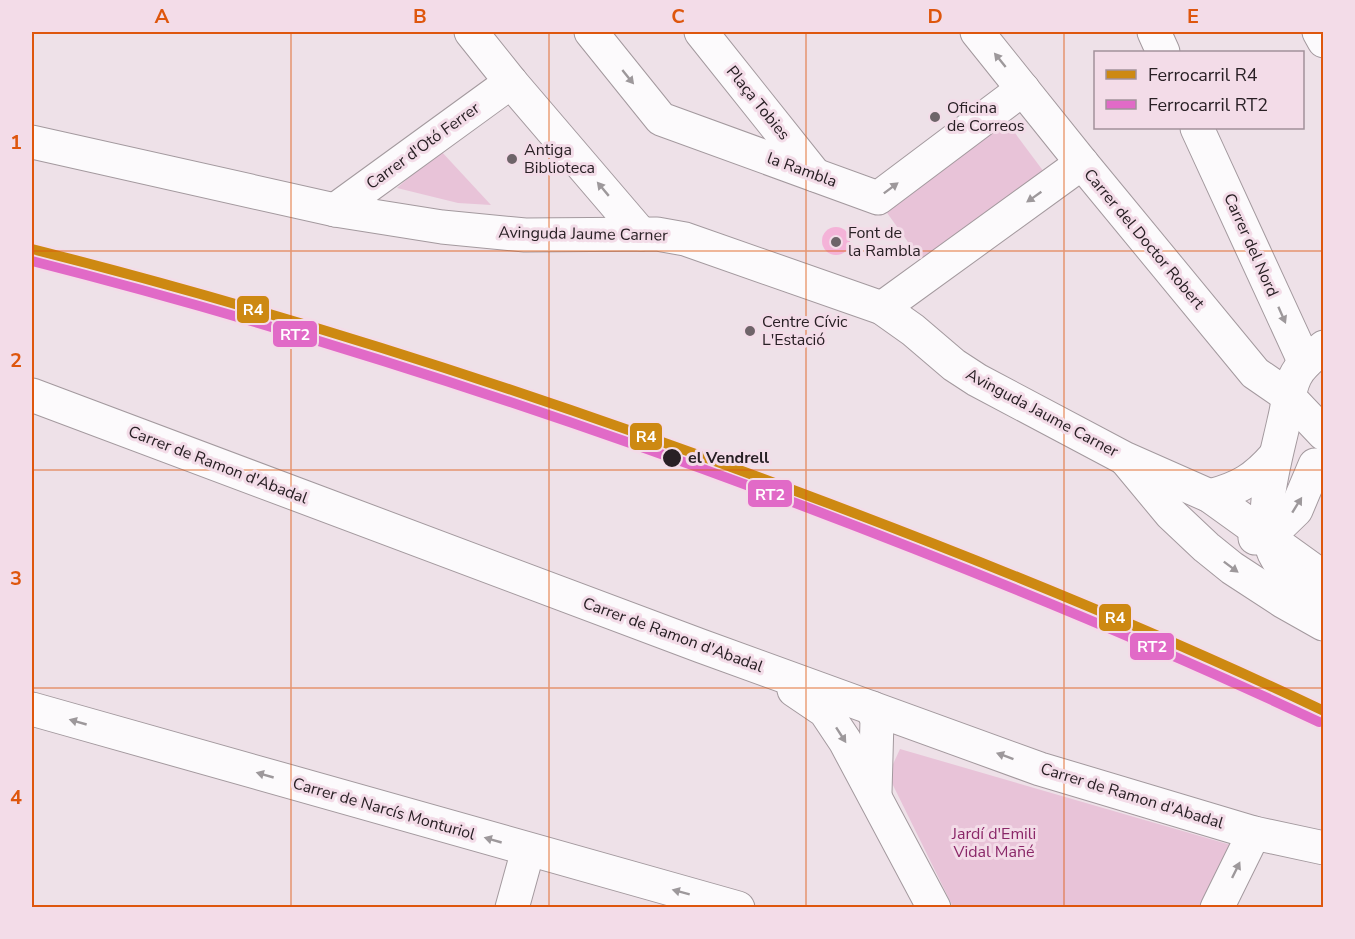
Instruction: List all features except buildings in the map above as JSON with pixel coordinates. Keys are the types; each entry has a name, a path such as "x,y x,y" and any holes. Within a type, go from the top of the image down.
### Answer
{"street":[{"path":"471,32 641,234"},
{"name":"la Rambla","path":"591,32 661,119 878,198 1023,89"},
{"name":"Plaça Tobies","path":"701,32 815,175"},
{"name":"Carrer del Doctor Robert","path":"977,32 1255,373 1287,395 1323,434"},
{"path":"1154,32 1163,51"},
{"path":"1319,32 1323,41"},
{"name":"Carrer d'Otó Ferrer","path":"335,210 511,82"},
{"name":"Carrer del Nord","path":"1198,129 1314,355"},
{"name":"Avinguda Jaume Carner","path":"32,142 335,210 493,233 641,234 670,235 685,239 882,308 913,330 954,365 977,380 1124,458 1210,496 1323,578"},
{"path":"882,308 1082,163"},
{"path":"1314,355 1296,374 1287,395 1285,418 1275,456 1268,507 1268,537 1274,554 1286,572 1323,608"},
{"name":"Carrer de Ramon d'Abadal","path":"32,395 746,663 1040,769 1254,833 1323,848"},
{"path":"1187,529 1238,538 1268,537 1296,510 1319,476 1287,395"},
{"path":"1210,496 1223,493 1259,474 1275,456"},
{"path":"1124,458 1171,514 1232,568 1323,624"},
{"path":"746,663 825,711 845,741 875,795 926,905"},
{"path":"872,708 877,720 875,795"},
{"name":"Carrer de Narcís Monturiol","path":"32,709 738,908"},
{"path":"1217,908 1254,833"},
{"path":"512,908 528,850"}],"green space":[{"path":"1006,121 1044,172 923,263 885,210"},
{"path":"440,150 491,205 458,203 397,188"},
{"name":"Jardí d'Emili Vidal Mañé","path":"900,749 1231,845 1203,907 953,907 888,775"}],"shaded area":[{"name":"Font de la Rambla","path":"836,227 846,231 850,241 846,251 836,255 826,251 822,241 826,231"}],"rail line":[{"name":"R4","path":"32,249 324,330 611,424 867,518 1065,596 1324,711"},
{"name":"RT2","path":"32,261 322,342 514,403 704,469 996,581 1190,663 1319,722"}],"place":[{"name":"Oficina de Correos","path":"935,117"},
{"name":"Antiga Biblioteca","path":"512,159"},
{"name":"Font de la Rambla","path":"836,242"},
{"name":"Centre Cívic L'Estació","path":"750,331"},
{"name":"el Vendrell","path":"672,458"}]}
